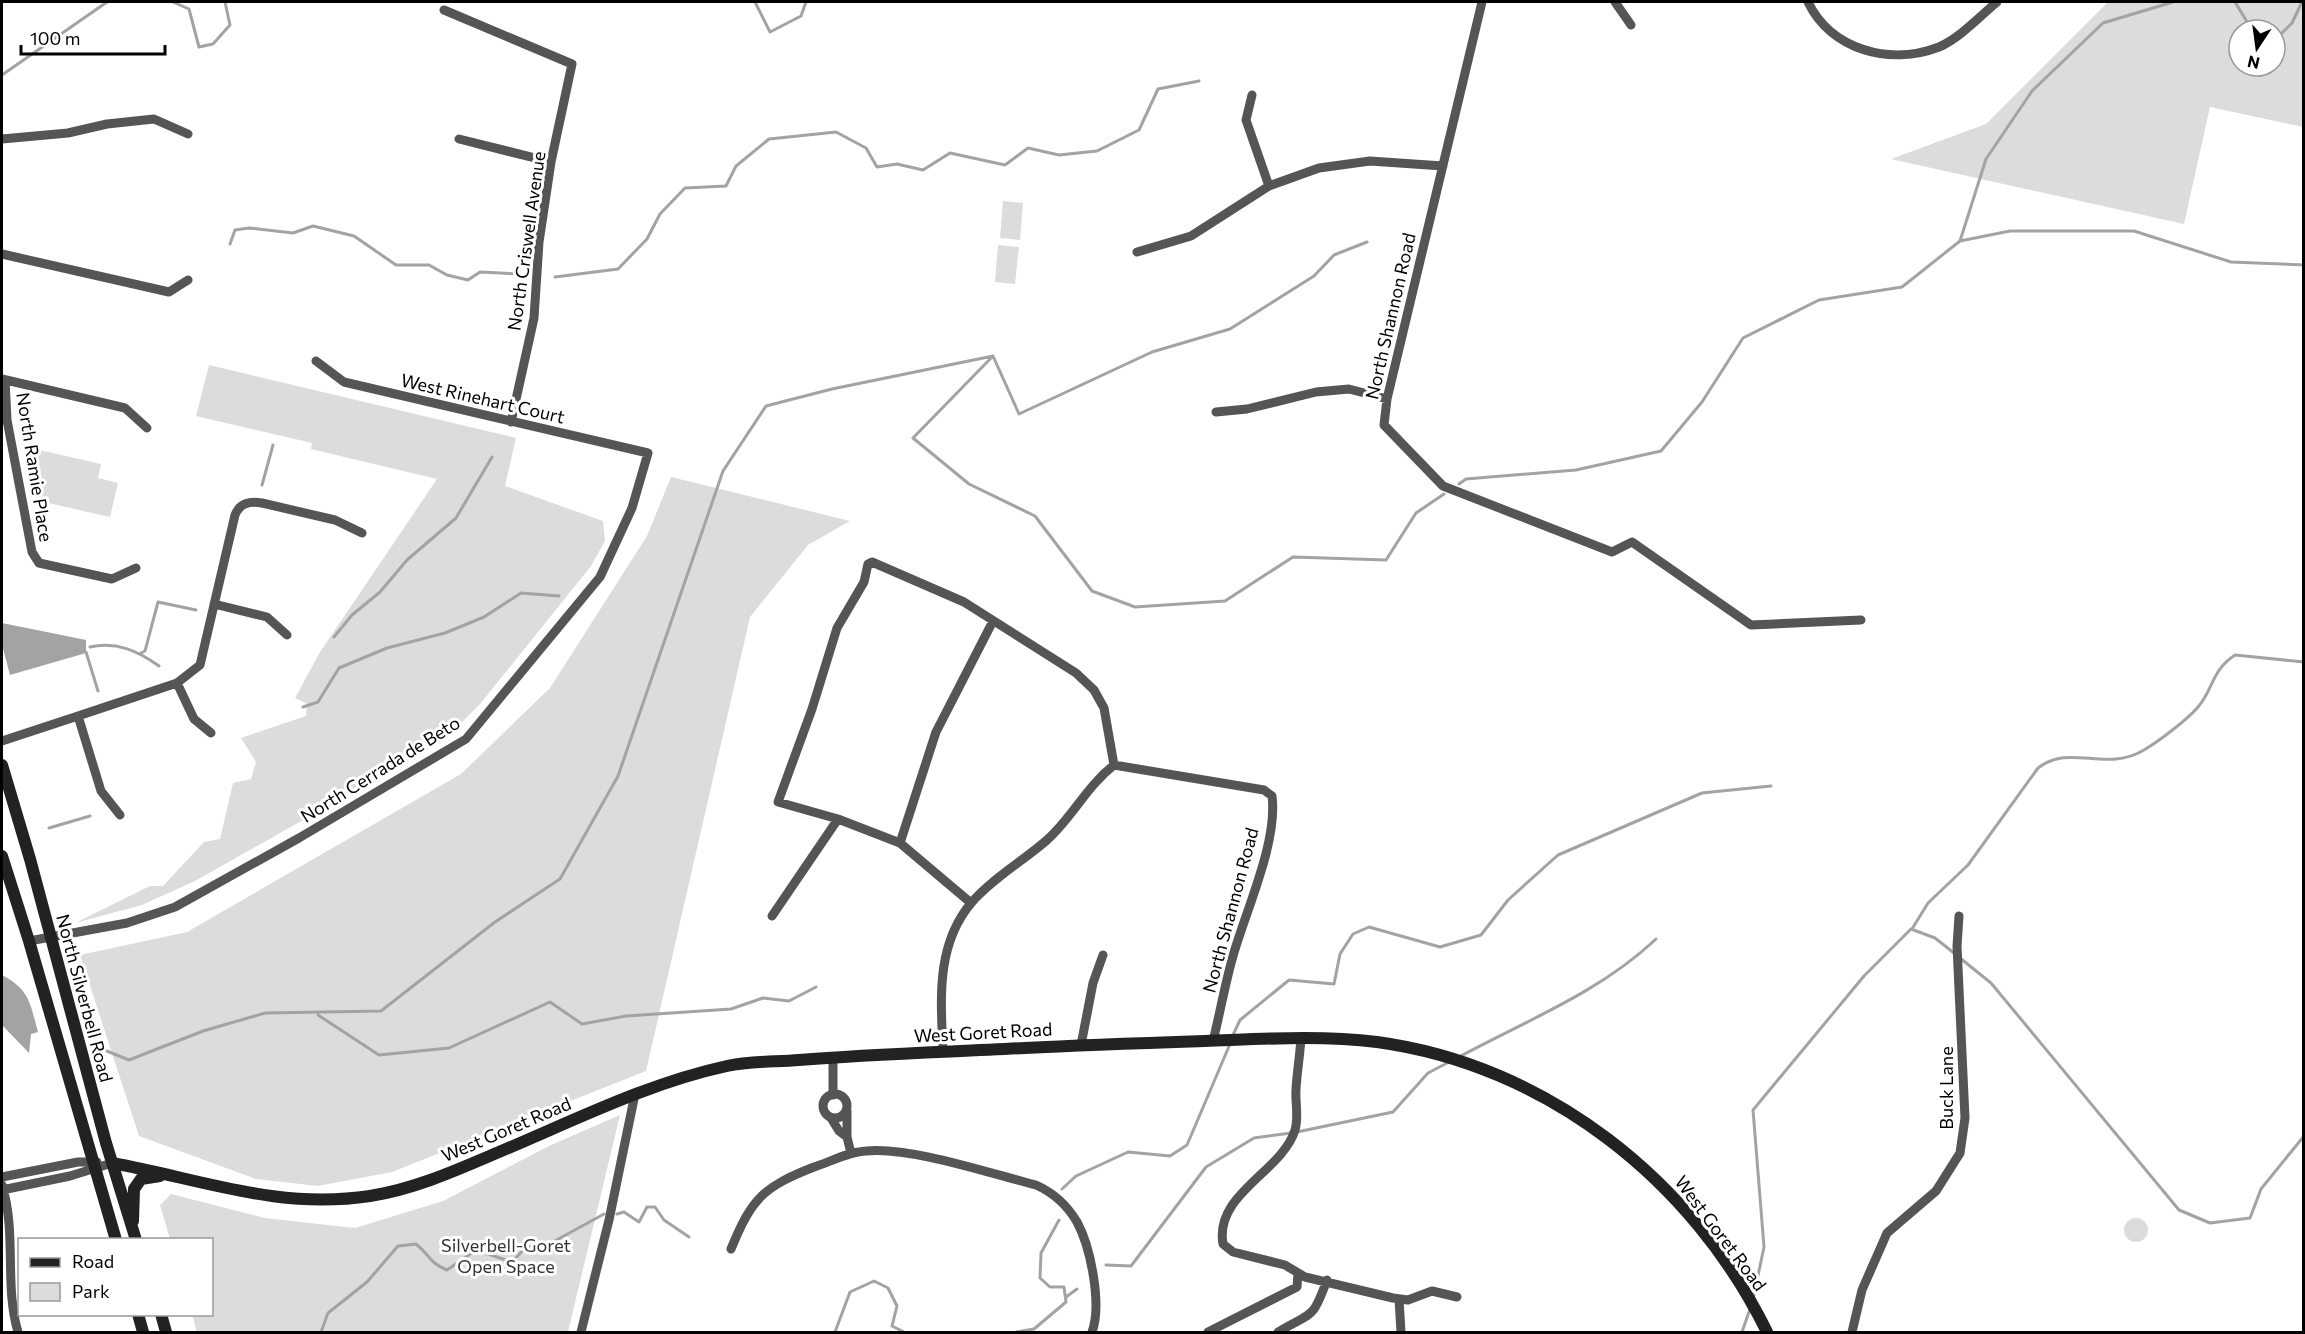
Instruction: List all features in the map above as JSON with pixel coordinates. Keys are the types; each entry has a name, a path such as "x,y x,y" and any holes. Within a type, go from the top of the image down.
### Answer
{"street":[{"name":"North Shannon Road","path":"1482,2 1387,399 1384,425 1443,486 1612,552 1632,542 1751,625 1861,620"},
{"path":"1615,2 1631,25"},
{"path":"1808,2 1813,12 1836,37 1866,51 1899,56 1940,46 1997,2"},
{"name":"North Criswell Avenue","path":"444,10 572,64 551,162 539,242 534,318 511,422"},
{"path":"1252,95 1246,120 1269,186"},
{"path":"2,139 68,134 107,124 154,119 188,134"},
{"path":"459,139 551,162"},
{"path":"1137,252 1191,236 1269,186 1319,168 1370,161 1443,166"},
{"path":"2,254 169,292 188,280"},
{"name":"West Rinehart Court","path":"316,362 344,382 648,453"},
{"path":"3,380 125,408 147,428"},
{"name":"North Ramie Place","path":"3,380 7,420 32,552 39,563 112,579 136,568"},
{"path":"1216,412 1247,409 1316,392 1349,389 1387,399"},
{"name":"North Cerrada de Beto","path":"29,941 127,922 175,907 299,838 466,739 600,577 632,508 648,453"},
{"path":"2,741 177,683 200,665 235,515 242,506 253,501 272,505 335,520 362,533"},
{"path":"944,1052 940,980 953,934 971,903 1048,839 1095,780 1114,765 1104,708 1094,690 1076,673 964,603 872,562 866,568 864,582 837,628 812,709 778,802 838,819 900,843 971,903"},
{"path":"214,604 267,617 287,635"},
{"path":"900,843 936,732 993,621"},
{"path":"177,683 194,719 211,733"},
{"path":"78,716 101,791 120,815"},
{"name":"North Silverbell Road","path":"2,765 30,859 112,1163 135,1235"},
{"name":"North Shannon Road","path":"1114,765 1264,790 1272,796 1273,805 1265,854 1233,956 1214,1041"},
{"path":"772,916 838,819"},
{"name":"North Silverbell Road","path":"2,856 116,1238"},
{"name":"Buck Lane","path":"1852,1332 1862,1290 1887,1233 1936,1191 1960,1153 1965,1118 1957,946 1959,916"},
{"path":"1081,1045 1093,982 1103,955"},
{"path":"1301,1038 1295,1130 1282,1152 1251,1183 1227,1215 1220,1232 1223,1244 1233,1252 1285,1265 1305,1277 1327,1280 1399,1299 1408,1300 1432,1291 1457,1297"},
{"name":"West Goret Road","path":"2,1178 112,1163 173,1175 224,1190 264,1197 316,1199 368,1196 406,1188 462,1168 634,1095 729,1065 833,1057 1081,1045 1301,1038 1374,1042 1471,1064 1539,1095 1585,1122 1646,1169 1677,1199 1747,1291 1767,1332"},
{"path":"833,1057 833,1095 824,1103 825,1112 838,1131 847,1137"},
{"path":"580,1332 609,1220 634,1095"},
{"path":"833,1095 845,1099 847,1137 851,1153"},
{"path":"831,1118 840,1117 847,1111"},
{"path":"731,1249 750,1208 772,1186 851,1153 869,1150 899,1152 1036,1185 1052,1192 1078,1224 1086,1251 1096,1306 1092,1332"},
{"name":"West Goret Road","path":"2,1189 93,1166"},
{"path":"135,1235 134,1189 141,1179 173,1175"},
{"path":"2,1189 9,1225 6,1275 18,1332"},
{"path":"1209,1332 1297,1287 1298,1273"},
{"path":"1278,1332 1306,1318 1316,1309 1327,1280"},
{"path":"1399,1299 1401,1332"},
{"path":"139,1316 143,1332"},
{"path":"162,1316 166,1332"}],"green space":[{"path":"2108,2 2303,2 2303,127 2210,107 2184,224 1891,159 1986,124"},
{"path":"1003,201 1023,203 1020,240 1000,238"},
{"path":"998,245 1019,247 1015,284 995,282"},
{"path":"209,365 516,438 505,486 603,521 605,541 591,566 480,704 443,741 195,881 142,905 75,923 150,886 163,886 204,842 220,839 233,783 251,779 256,762 241,738 306,716 307,704 295,698 320,652 437,479 311,449 312,443 196,416"},
{"path":"26,447 101,464 98,478 118,483 110,517 35,500"},
{"path":"671,477 850,521 808,545 750,617 646,1071 392,1172 318,1186 256,1179 139,1136 80,955 187,932 461,774 550,688 647,536"},
{"name":"Silverbell-Goret Open Space","path":"620,1115 568,1332 197,1332 192,1316 213,1316 213,1238 170,1238 160,1205 171,1194 265,1218 355,1228 443,1201 551,1145"},
{"path":"2136,1218 2145,1221 2148,1230 2145,1239 2136,1242 2127,1239 2124,1230 2127,1221"}],"shaded area":[{"path":"2,623 86,640 86,653 10,675 2,645"},
{"path":"2,975 18,986 28,998 38,1032 31,1034 29,1053 2,1025"}],"waterway":[{"path":"2,75 107,2"},
{"path":"173,2 189,9 199,47 213,44 230,25 225,2"},
{"path":"755,2 770,32 801,16 806,2"},
{"path":"1459,484 1466,479 1576,470 1661,451 1702,402 1743,338 1819,300 1902,287 1960,241 1986,159 2032,91 2103,23 2173,2"},
{"path":"2235,2 2245,18"},
{"path":"2287,28 2292,23 2302,2"},
{"path":"555,277 618,269 647,239 660,214 685,188 726,186 736,166 769,139 836,132 866,148 877,167 897,164 923,170 950,153 1005,165 1028,148 1059,155 1097,151 1139,130 1158,89 1199,81"},
{"path":"230,244 235,230 249,228 293,233 313,226 354,236 396,265 429,265 447,275 468,280 480,272 520,274"},
{"path":"1960,241 2010,231 2134,231 2231,262 2304,265"},
{"path":"993,356 1019,414 1152,352 1230,329 1314,276 1334,255 1367,242"},
{"path":"92,1045 129,1060 203,1031 265,1013 381,1011 495,922 560,879 618,776 723,471 766,406 832,389 993,356 913,438 969,484 1035,516 1092,591 1135,607 1225,601 1293,557 1386,560 1416,513 1444,494"},
{"path":"262,485 273,445"},
{"path":"334,637 352,615 380,592 407,560 456,518 492,457"},
{"path":"303,707 318,702 339,668 387,648 445,633 484,617 521,593 559,596"},
{"path":"141,653 145,651 158,602 196,610"},
{"path":"90,647 118,646 143,656 159,666"},
{"path":"86,652 98,691"},
{"path":"1912,929 1928,903 1968,865 2038,768 2050,761 2063,758 2116,759 2144,750 2193,712 2203,700 2221,667 2235,655 2304,662"},
{"path":"1233,1035 1240,1020 1289,980 1334,984 1340,954 1353,934 1369,927 1440,947 1481,935 1508,900 1558,855 1702,793 1771,786"},
{"path":"49,828 90,816"},
{"path":"1753,1300 1764,1247 1753,1110 1864,976 1911,929 1935,938 1954,953"},
{"path":"1457,1058 1586,991 1634,958 1656,939"},
{"path":"1960,958 1991,983 2179,1210 2210,1223 2250,1218 2261,1189 2304,1136"},
{"path":"318,1015 379,1055 449,1048 550,1002 582,1024 626,1016 731,1009 763,998 789,1001 816,987"},
{"path":"1062,1189 1076,1176 1128,1152 1170,1156 1187,1145 1230,1044"},
{"path":"1297,1132 1393,1112 1428,1073 1449,1062"},
{"path":"1106,1265 1131,1266 1206,1167 1254,1138 1291,1133"},
{"path":"617,1214 624,1212 639,1222 647,1207 655,1207 664,1220 689,1237"},
{"path":"321,1332 328,1313 367,1282 398,1246 416,1244 433,1261 447,1270 476,1250 512,1262 526,1247 542,1248 604,1214"},
{"path":"1016,1332 1034,1329 1066,1302 1064,1287 1050,1287 1040,1278 1041,1253 1059,1220"},
{"path":"835,1332 850,1292 874,1281 888,1288 897,1306 892,1326 904,1332"},
{"path":"1066,1297 1077,1289"},
{"path":"1742,1332 1750,1309"}]}
